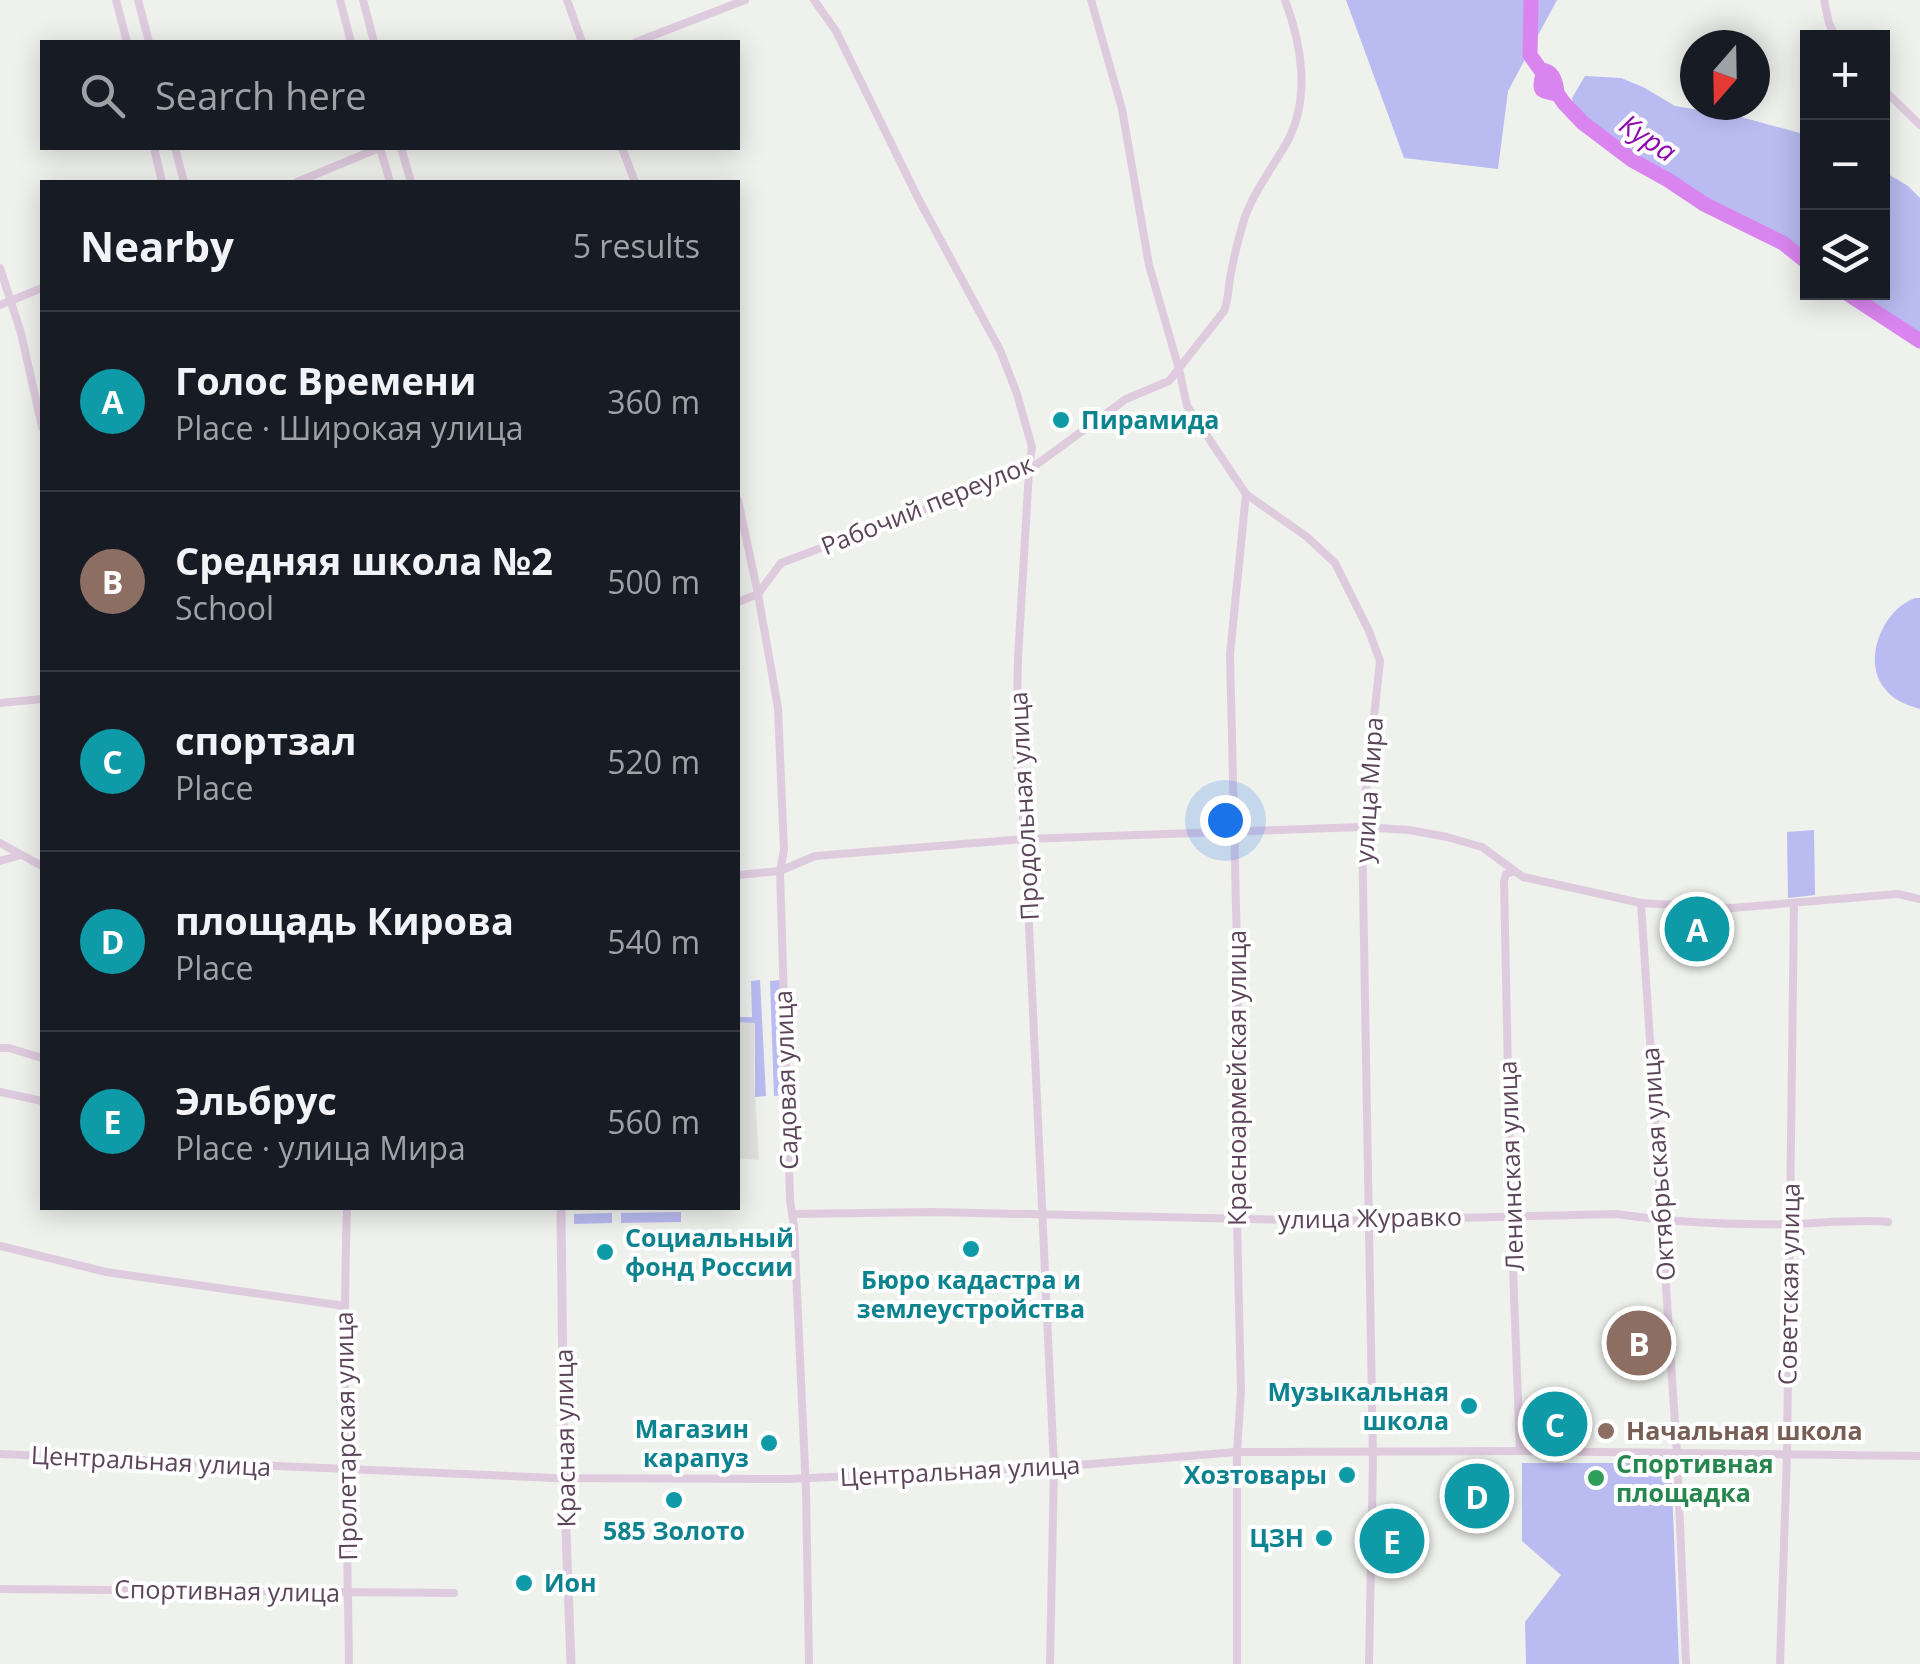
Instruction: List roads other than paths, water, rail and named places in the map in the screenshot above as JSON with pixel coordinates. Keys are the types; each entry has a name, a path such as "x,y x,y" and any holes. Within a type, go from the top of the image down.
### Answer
{"street":[{"path":"116,0 126,40"},
{"path":"138,0 148,40"},
{"path":"340,0 351,40"},
{"path":"362,0 373,40"},
{"path":"567,0 581,40"},
{"path":"641,40 744,0"},
{"name":"Продольная улица","path":"814,0 836,31 919,200 1000,350 1032,447 1016,748 1025,839 1054,1467 1050,1664"},
{"name":"улица Мира","path":"1090,0 1122,109 1149,265 1187,406 1246,494 1336,563 1380,660 1362,826 1373,1451 1369,1664"},
{"name":"Рабочий переулок","path":"740,601 758,594 781,563 1029,470 1126,399 1169,381 1224,311 1233,258 1252,199 1296,122 1301,65 1296,31 1284,0"},
{"path":"1824,0 1832,30"},
{"path":"1890,96 1920,125"},
{"path":"154,150 162,180"},
{"path":"176,150 183,180"},
{"path":"302,180 375,150"},
{"path":"381,150 389,180"},
{"path":"402,150 409,180"},
{"path":"623,150 634,180"},
{"path":"0,268 5,304 22,333 40,418"},
{"path":"5,304 40,289"},
{"name":"Красноармейская улица","path":"1237,1664 1238,990 1230,654 1246,494"},
{"name":"Садовая улица","path":"740,509 778,708 790,1200 806,1479 809,1664"},
{"path":"0,703 40,699"},
{"path":"740,874 780,871 815,856 1025,839 1362,826 1447,837 1482,848 1512,872 1530,880 1641,903 1730,908 1898,894 1920,899"},
{"path":"0,844 40,865"},
{"path":"0,861 21,855"},
{"name":"Ленинская улица","path":"1500,862 1504,881 1520,1452"},
{"path":"1504,881 1506,874 1512,872"},
{"name":"Октябрьская улица","path":"1641,903 1677,1454 1686,1664"},
{"name":"Советская улица","path":"1780,1664 1787,1454 1794,903"},
{"path":"0,1048 40,1057"},
{"path":"0,1092 40,1101"},
{"name":"Пролетарская улица","path":"347,1210 349,1664"},
{"name":"Красная улица","path":"561,1212 571,1664"},
{"name":"улица Журавко","path":"792,1214 934,1212 1368,1219 1616,1214 1661,1221 1888,1222"},
{"path":"0,1246 106,1272 345,1306"},
{"name":"Центральная улица","path":"0,1454 564,1478 806,1479 1054,1467 1237,1452 1920,1456"},
{"name":"Спортивная улица","path":"0,1589 454,1593"}],"waterway":[{"name":"Кура","path":"1531,0 1530,55 1583,123 1632,160 1704,204 1783,243 1800,257"},
{"name":"Кура","path":"1857,300 1920,341"}],"place":[{"name":"Пирамида","path":"1061,420"},
{"name":"Голос Времени","path":"1697,929"},
{"name":"Бюро кадастра и землеустройства","path":"971,1249"},
{"name":"Социальный фонд России","path":"605,1252"},
{"name":"Средняя школа №2","path":"1639,1343"},
{"name":"Музыкальная школа","path":"1469,1406"},
{"name":"спортзал","path":"1555,1424"},
{"name":"Начальная школа","path":"1606,1431"},
{"name":"Магазин карапуз","path":"769,1443"},
{"name":"Хозтовары","path":"1347,1475"},
{"name":"Cпортивная площадка","path":"1596,1478"},
{"name":"площадь Кирова","path":"1477,1496"},
{"name":"585 Золото","path":"674,1500"},
{"name":"ЦЗН","path":"1324,1538"},
{"name":"Эльбрус","path":"1392,1541"},
{"name":"Ион","path":"524,1583"}]}
